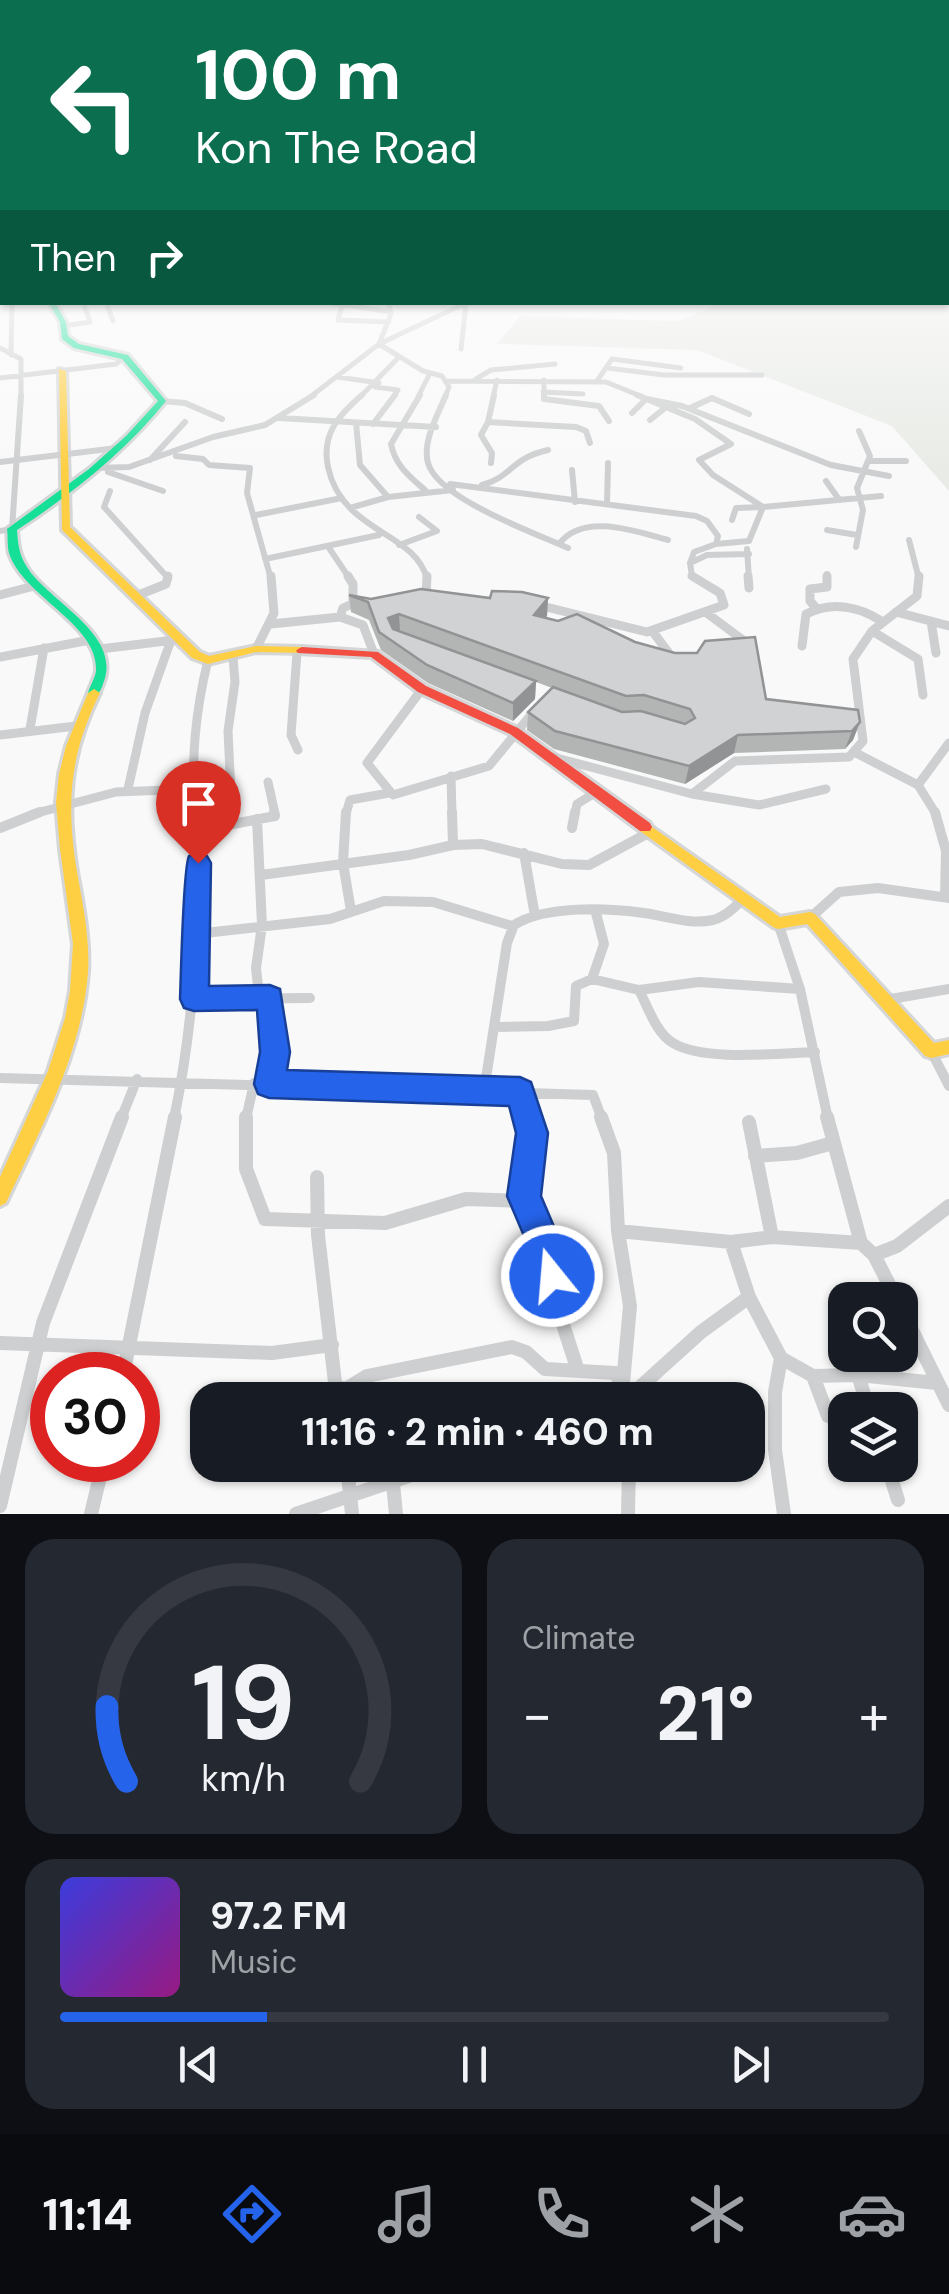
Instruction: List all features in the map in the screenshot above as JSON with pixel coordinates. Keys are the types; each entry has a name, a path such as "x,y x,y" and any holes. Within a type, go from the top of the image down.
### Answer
{"street":[{"path":"11,327 11,354"},
{"path":"63,327 65,337 76,346 126,357 162,400 185,403 222,419"},
{"path":"379,344 387,327"},
{"path":"96,468 148,462 213,437 256,428 338,378 379,344 416,327"},
{"path":"461,349 464,327"},
{"path":"379,344 446,381 596,381 616,385 696,419 731,444 699,460 712,475 763,507"},
{"path":"0,348 21,359 22,376 6,530 14,553 38,585 95,644 105,666 76,726 63,801 78,926 79,989 56,1076 0,1196"},
{"path":"0,378 116,364 126,357"},
{"path":"399,357 377,385 330,431 326,446 331,484 366,527 399,545 426,574 426,596"},
{"path":"596,381 614,359 681,368"},
{"path":"473,380 490,370 555,364"},
{"path":"607,368 664,375 762,375"},
{"path":"62,371 64,526 136,596 174,640 208,660 256,649 374,654"},
{"path":"425,490 392,458 397,425 430,373"},
{"path":"338,378 398,390 372,424"},
{"path":"491,463 492,453 481,435 488,422 496,380"},
{"path":"544,380 547,400 600,406 608,421"},
{"path":"446,381 449,387 428,465 433,474 506,524 568,548"},
{"path":"544,392 584,394"},
{"path":"690,408 712,398 749,414"},
{"path":"642,399 660,399 690,408 815,460 862,475 890,476"},
{"path":"632,413 642,399"},
{"path":"6,530 63,497 146,421 162,400"},
{"path":"391,400 414,402"},
{"path":"650,420 665,408"},
{"path":"276,418 436,427"},
{"path":"148,462 185,422"},
{"path":"488,422 576,427 586,432 590,443"},
{"path":"356,423 355,455 360,472 388,497"},
{"path":"856,547 863,510 856,496 870,461 859,431"},
{"path":"0,462 118,448"},
{"path":"480,486 502,480 513,461 521,456 548,450"},
{"path":"172,455 198,458 209,465 250,468 247,492 264,559 272,575 271,624 256,649"},
{"path":"870,461 906,461"},
{"path":"606,504 608,463"},
{"path":"96,468 163,490"},
{"path":"572,470 576,502"},
{"path":"826,481 838,498"},
{"path":"350,508 425,490 480,486 696,516 707,521 718,536 716,544"},
{"path":"110,491 104,508 112,520 170,578 166,584 136,596"},
{"path":"732,520 736,508 881,496"},
{"path":"256,516 342,498"},
{"path":"522,601 654,632 708,614 724,605 723,600 712,587 694,580 690,563 698,548 744,542 756,529 763,507"},
{"path":"399,545 437,532 420,517"},
{"path":"559,544 569,532 584,528 643,532 668,540"},
{"path":"827,530 857,535"},
{"path":"264,559 379,535"},
{"path":"692,794 735,761 849,758 856,753 863,741 860,686 853,659 872,632 917,596 920,581 909,540"},
{"path":"744,542 749,554 750,588"},
{"path":"329,548 353,584 353,601"},
{"path":"690,563 707,555 749,554"},
{"path":"817,608 810,601 810,590 827,587 827,574"},
{"path":"0,595 38,585"},
{"path":"408,598 444,597"},
{"path":"340,617 343,608 353,601 371,600"},
{"path":"802,646 806,614 817,608 858,608 883,622"},
{"path":"896,612 949,626"},
{"path":"708,614 750,645"},
{"path":"271,624 340,617 363,625 374,654 422,688 514,731 778,923 800,988 833,1143 861,1243 874,1254 888,1282"},
{"path":"931,621 936,653"},
{"path":"654,632 671,656"},
{"path":"872,632 918,659 923,696"},
{"path":"0,657 44,648 174,640"},
{"path":"128,788 146,713 174,640"},
{"path":"30,728 44,648"},
{"path":"297,653 291,736 298,750"},
{"path":"233,656 235,682 228,731 234,824"},
{"path":"127,1352 182,1081 194,999 200,896 193,789 196,708 208,660"},
{"path":"390,793 367,763 422,688"},
{"path":"352,911 343,863 348,802 390,793 398,795 489,766 514,731 538,707"},
{"path":"0,735 30,728 76,726"},
{"path":"918,785 949,743"},
{"path":"778,923 810,918 839,892 878,888 947,898 948,851 940,816 918,785 856,753"},
{"path":"550,756 750,808 826,788"},
{"path":"451,776 453,844"},
{"path":"196,831 275,816 268,782"},
{"path":"0,828 63,801 128,788 193,789"},
{"path":"572,828 577,804 598,791"},
{"path":"258,819 262,925 256,968 275,1052 269,1084"},
{"path":"261,875 453,844 482,844 562,864 589,866 652,831"},
{"path":"524,853 536,916"},
{"path":"196,934 330,919 384,901 433,902 512,926 536,916 596,913 713,920 730,912 744,898"},
{"path":"592,979 604,944 596,913"},
{"path":"810,918 931,1051 949,1086"},
{"path":"484,1091 495,1026 503,1005 512,926"},
{"path":"495,1026 567,1024 574,1020 576,986 592,979 639,990 700,982 800,988"},
{"path":"884,1000 949,989"},
{"path":"639,990 668,1039 677,1045 716,1050 815,1052"},
{"path":"194,999 310,998"},
{"path":"931,1051 949,1047"},
{"path":"0,1078 56,1076 593,1095 614,1153 618,1231 630,1306 627,1382"},
{"path":"0,1506 38,1345 138,1079"},
{"path":"254,1083 244,1115 241,1154 245,1178 266,1219 385,1223 466,1199 526,1201"},
{"path":"520,1092 532,1133 526,1201 547,1250 556,1304 578,1371"},
{"path":"750,1122 772,1237"},
{"path":"755,1156 797,1153 833,1143"},
{"path":"317,1177 317,1223 334,1382"},
{"path":"874,1254 897,1246 949,1206"},
{"path":"618,1231 731,1242 772,1237 861,1243"},
{"path":"731,1242 750,1298 781,1358 812,1376 858,1375 937,1382"},
{"path":"643,1382 668,1365 698,1331 750,1298"},
{"path":"0,1343 272,1353 332,1345"},
{"path":"918,1344 949,1404"},
{"path":"356,1382 367,1376 512,1347 526,1352 545,1368 615,1373 620,1382"},
{"path":"781,1358 775,1392 775,1450 784,1514"},
{"path":"858,1375 864,1392"},
{"path":"812,1376 828,1416"},
{"path":"92,1514 99,1482"},
{"path":"296,1514 352,1506 398,1482"},
{"path":"628,1514 629,1482"},
{"path":"892,1482 898,1500"},
{"path":"393,1484 396,1514"}],"shaded area":[{"path":"511,327 949,327 949,491 892,426 697,350 497,344"}],"building":[{"path":"421,589 490,598 492,591 522,592 548,598 534,615 558,621 577,614 635,642 675,653 697,653 705,641 755,637 766,699 858,710 860,722 852,731 738,735 689,766 555,731 528,712 553,687 622,712 641,711 685,724 695,718 690,709 644,695 626,696 399,614 388,618 393,629 536,681 513,703 427,665 379,632 368,602 349,595 371,599"}],"traffic: fast":[{"path":"64,327 65,337 77,346 125,357 162,401 92,471 12,529 14,553 24,572 74,619 99,652 101,671 94,693"}],"traffic: slow":[{"path":"62,371 65,528 196,655 208,660 256,649 302,651"},
{"path":"0,1197 56,1071 78,991 80,944 63,802 72,746 94,693"},
{"path":"645,827 778,923 810,918 931,1051 949,1047"}],"traffic: jam":[{"path":"302,651 374,654 422,689 514,731 645,827"}],"route":[{"path":"198,863 194,999 270,998 275,1052 269,1084 520,1092 532,1133 524,1196 547,1250 552,1276"}]}
